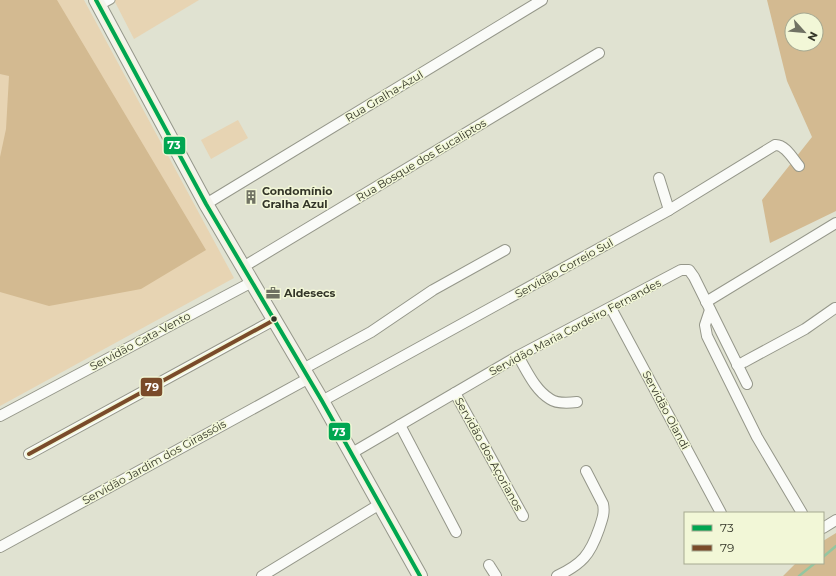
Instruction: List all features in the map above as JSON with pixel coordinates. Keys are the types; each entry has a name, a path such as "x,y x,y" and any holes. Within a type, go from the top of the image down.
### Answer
{"main road":[{"path":"102,2 206,204 306,373 420,576"}],"street":[{"name":"Rua Gralha-Azul","path":"206,204 542,0"},
{"name":"Rua Bosque dos Eucaliptos","path":"243,267 599,53"},
{"name":"Servidão Correio Sul","path":"322,401 669,210 775,145 782,147 799,166"},
{"path":"659,178 669,210"},
{"path":"801,512 757,437 707,336 705,325 708,306 836,222"},
{"name":"Servidão Jardim dos Girassóis","path":"0,547 306,373 371,332 433,290 505,250"},
{"name":"Servidão Maria Cordeiro Fernandes","path":"352,453 518,356 681,270 689,270 692,274 747,384"},
{"name":"Servidão Cata-Vento","path":"0,416 252,282"},
{"name":"Servidão Olandi","path":"611,308 720,512"},
{"path":"737,365 805,329 835,308"},
{"path":"29,454 274,320"},
{"path":"518,356 540,391 551,400 566,403 577,402"},
{"name":"Servidão dos Açorianos","path":"455,393 523,516"},
{"name":"Servidão Cata-Vento","path":"0,420 29,400"},
{"path":"400,425 456,532"},
{"path":"557,576 567,571 586,557 595,542 603,517 603,504 586,471"},
{"path":"262,576 380,504"},
{"path":"824,527 836,520"},
{"path":"489,565 496,576"}],"shaded area":[{"path":"0,0 84,0 234,278 0,406"},
{"path":"0,0 57,0 206,250 141,289 49,306 0,292 0,157 6,129 9,76 0,74"},
{"path":"114,0 199,0 134,39"},
{"path":"767,0 836,0 836,211 770,243 762,200 812,137 787,81"},
{"path":"238,120 248,138 211,159 201,140"},
{"path":"836,533 836,576 783,576 795,564 824,564 824,540"}],"waterway":[{"path":"824,556 836,546"},
{"path":"799,576 814,564"}],"transit line":[{"name":"73","path":"96,0 206,204 322,401 420,576"},
{"name":"79","path":"29,454 274,320"}],"place":[{"name":"Condomínio Gralha Azul","path":"251,197"},
{"name":"Aldesecs","path":"273,293"}]}
